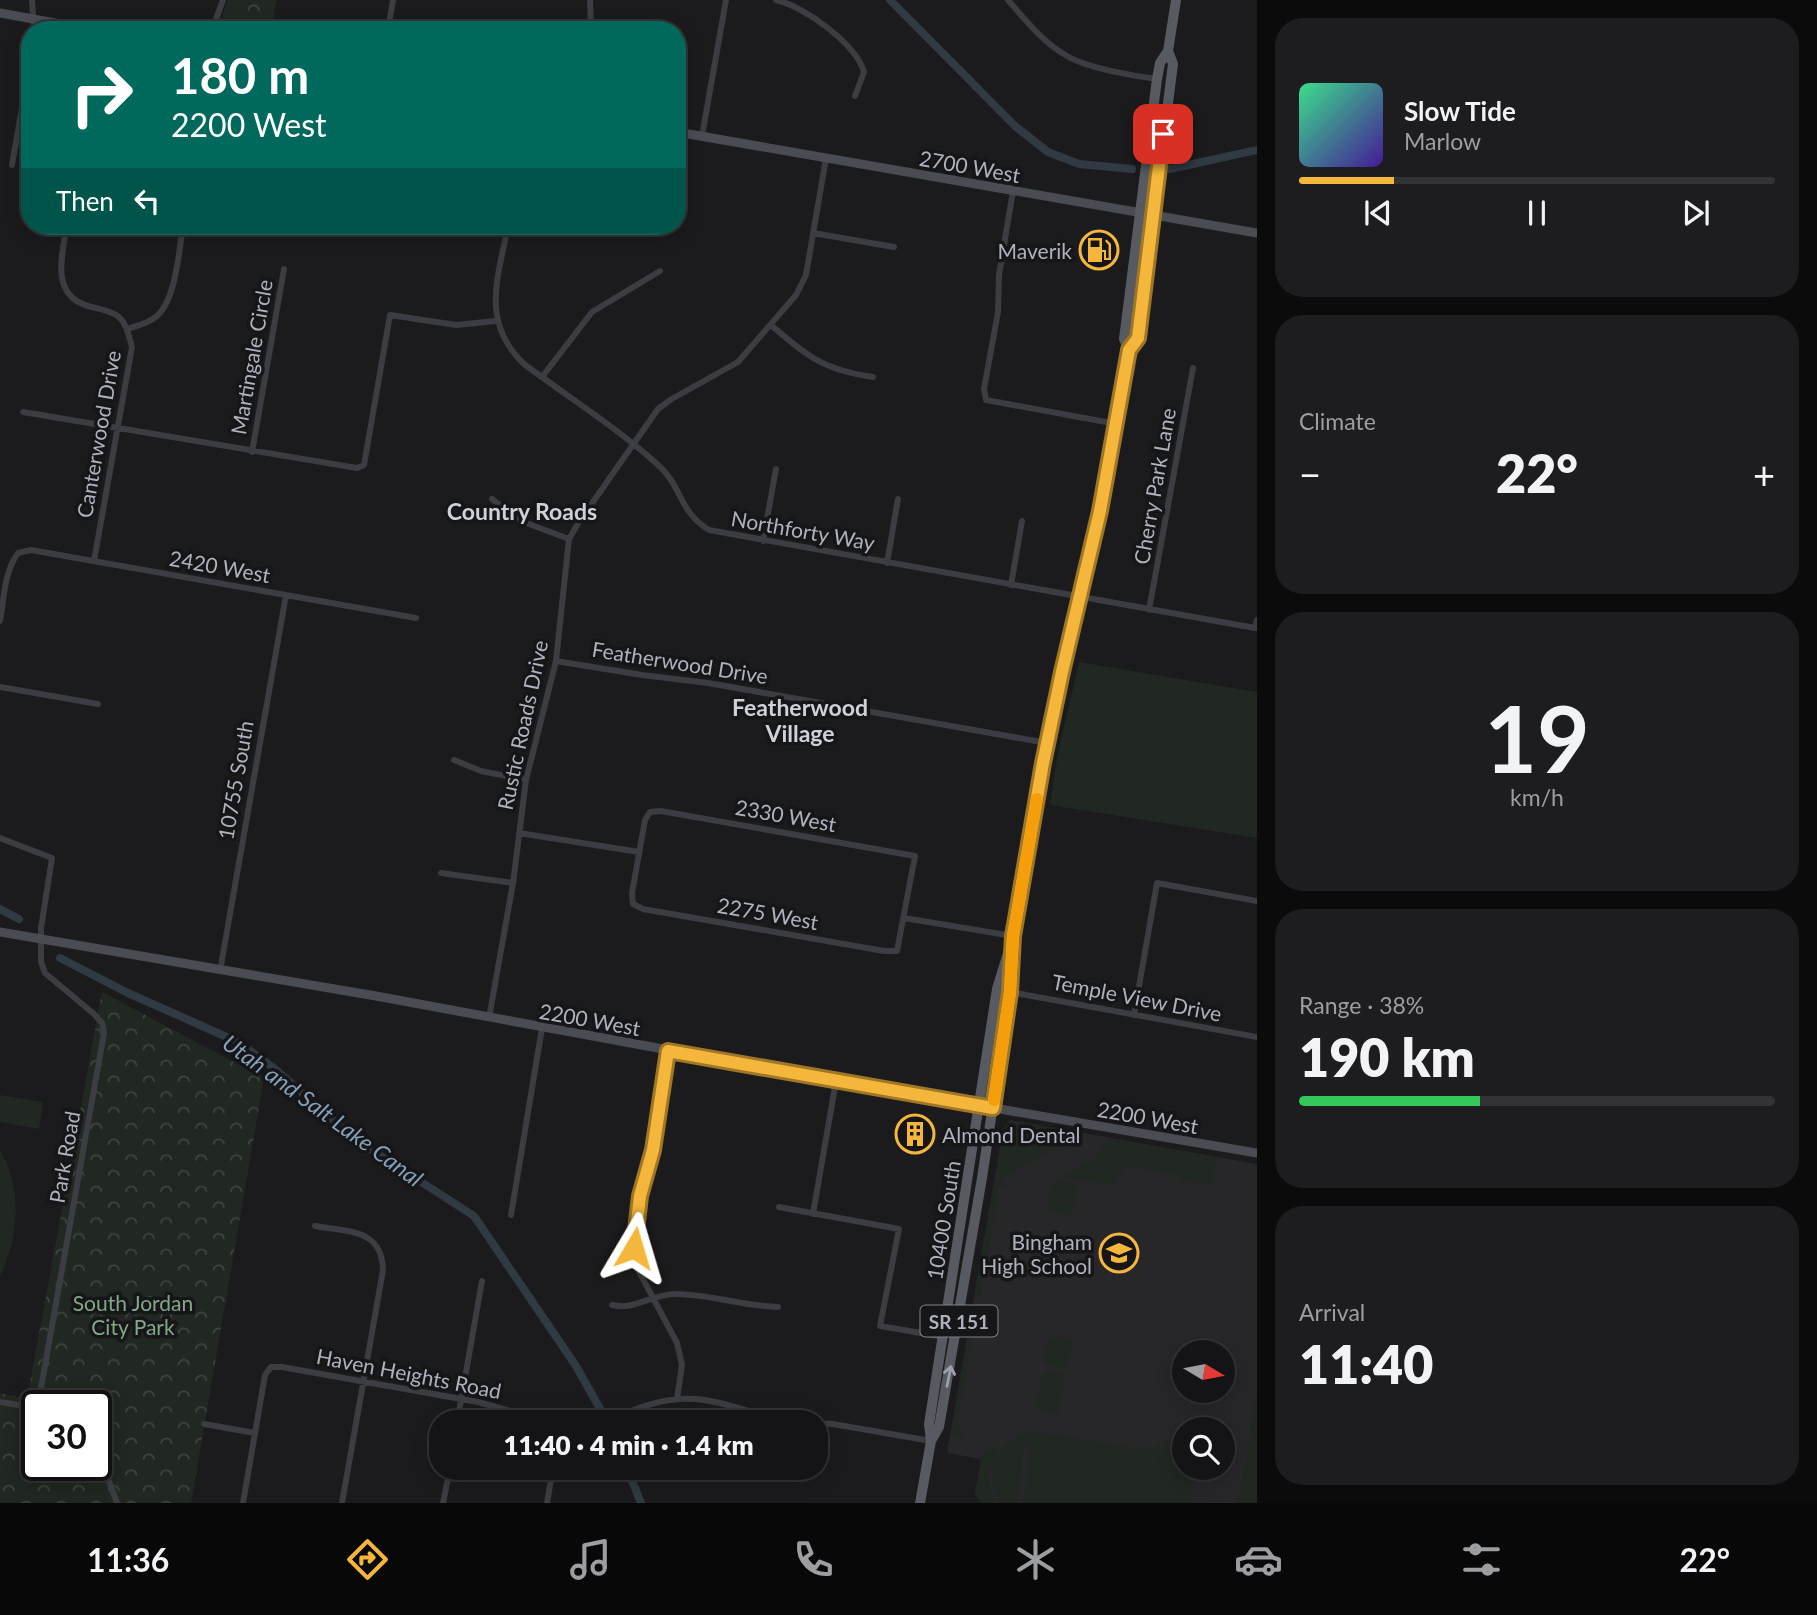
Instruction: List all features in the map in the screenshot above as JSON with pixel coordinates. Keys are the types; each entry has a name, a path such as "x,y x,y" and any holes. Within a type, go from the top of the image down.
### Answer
{"main road":[{"name":"SR 151","path":"1129,350 1124,339 1157,79 1160,63 1168,51 1176,0"},
{"name":"SR 151","path":"1010,992 1013,936 1047,743 1100,511 1129,350 1138,338 1172,64 1168,51"},
{"name":"10400 South","path":"944,1337 997,989 1013,936"},
{"name":"10400 South","path":"931,1441 939,1427 979,1198 1010,992"},
{"name":"SR 151","path":"920,1503 931,1441 929,1424 944,1337"}],"street":[{"path":"32,0 33,19"},
{"path":"215,21 223,0"},
{"path":"390,21 393,0"},
{"path":"590,0 591,21"},
{"path":"702,136 726,0"},
{"path":"776,0 809,14 855,54 864,72 855,96"},
{"path":"1008,0 1043,38 1070,58 1157,79"},
{"path":"0,13 44,21"},
{"path":"12,165 21,114"},
{"name":"2700 West","path":"686,133 1257,233"},
{"name":"Rustic Roads Drive","path":"489,1018 513,883 526,779 556,661 569,539 653,415 664,405 738,362 796,295 803,282 826,158"},
{"path":"1013,191 999,275 998,312 984,389 986,400 1117,424"},
{"path":"813,233 894,247"},
{"name":"Canterwood Drive","path":"66,235 61,263 62,283 69,297 85,306 103,309 119,317 127,329 132,347 94,561"},
{"path":"127,329 147,323 159,315 170,299 181,235"},
{"name":"Northforty Way","path":"506,235 495,302 496,321 506,344 514,355 667,474 683,505 699,524 721,534 1149,610 1255,628 1257,620"},
{"name":"Martingale Circle","path":"252,452 284,269"},
{"path":"542,377 592,312 660,271"},
{"path":"23,412 349,468 364,465 390,315 456,325 496,321"},
{"path":"771,325 807,354 830,368 873,377"},
{"name":"Cherry Park Lane","path":"1149,610 1193,368"},
{"path":"764,541 776,469"},
{"path":"492,499 521,521 569,539"},
{"path":"887,563 898,499"},
{"path":"1011,585 1022,521"},
{"name":"2420 West","path":"0,621 13,560 18,553 31,550 416,618"},
{"name":"10755 South","path":"220,971 286,595"},
{"name":"Featherwood Drive","path":"556,661 718,685 1047,743"},
{"path":"0,687 98,704"},
{"path":"454,760 481,771 526,779"},
{"name":"2330 West","path":"639,852 645,820 650,812 661,811 915,856 904,918"},
{"path":"519,833 639,852"},
{"path":"0,838 52,858 42,940"},
{"name":"2275 West","path":"639,852 632,893 633,904 643,909 884,951 897,951 904,918"},
{"path":"441,873 513,883"},
{"path":"1134,1015 1157,883 1257,901"},
{"path":"904,918 1013,936"},
{"name":"2200 West","path":"0,932 1257,1153"},
{"name":"Park Road","path":"41,1390 104,1033 102,1023 94,1014 45,973 41,962 42,940"},
{"name":"Temple View Drive","path":"1010,992 1257,1037"},
{"path":"511,1215 542,1028"},
{"path":"668,1051 653,1150 640,1196 634,1262 663,1314 680,1354 682,1365 677,1399"},
{"path":"813,1213 836,1081"},
{"path":"779,1208 899,1229 880,1326 944,1337"},
{"path":"315,1226 362,1235 378,1245 383,1256 383,1270 342,1503"},
{"path":"459,1410 482,1281"},
{"path":"612,1305 624,1309 652,1298 677,1294 778,1307"},
{"name":"Haven Heights Road","path":"255,1433 265,1375 271,1367 461,1399 505,1410"},
{"path":"631,1410 677,1399 702,1400 738,1410"},
{"name":"Park Road","path":"0,1402 21,1404"},
{"path":"205,1424 255,1433 243,1503"},
{"path":"828,1424 931,1441"},
{"path":"443,1503 448,1480"},
{"path":"547,1503 551,1480"},
{"path":"109,1481 117,1503"}],"shaded area":[{"name":"Bingham High School","path":"1010,1120 1257,1164 1257,1503 981,1503 975,1494 981,1459 947,1453 1003,1130"}],"green space":[{"path":"228,0 276,0 272,21 220,21"},
{"path":"1079,662 1257,692 1257,838 1050,805 1057,758"},
{"name":"South Jordan City Park","path":"102,992 264,1078 191,1503 0,1503 0,1393 21,1398 21,1481 112,1481 112,1390 29,1390"},
{"path":"0,1095 43,1102 39,1129 0,1122"},
{"path":"1010,1120 1074,1132 1072,1140 1001,1178 995,1177 1003,1130"},
{"path":"1107,1138 1217,1157 1212,1185 1181,1180 1181,1175 1123,1166 1121,1177 1115,1179 1114,1185 1059,1177 1094,1157"},
{"path":"0,1150 13,1181 16,1214 11,1246 0,1277"},
{"path":"995,1179 1003,1179 1006,1184 1005,1189 999,1188 981,1294 987,1296 985,1298 975,1294 975,1290"},
{"path":"1056,1180 1078,1184 1073,1209 1069,1215 1047,1211 1051,1186"},
{"path":"970,1329 980,1331 973,1333 956,1428 964,1429 961,1437 953,1435 951,1431"},
{"path":"1059,1337 1072,1339 1067,1369 1043,1364 1047,1341"},
{"path":"1044,1370 1065,1374 1058,1414 1035,1409 1038,1392 1044,1392 1045,1389 1039,1388"},
{"path":"1257,1393 1257,1503 1237,1503 1252,1435 1249,1434"},
{"path":"1031,1431 1150,1450 1158,1442 1158,1451 1163,1452 1165,1440 1172,1441 1172,1480 1190,1480 1192,1503 1023,1503 1031,1449 1023,1447 1018,1503 1000,1503 992,1479 993,1468 1002,1449"},
{"path":"999,1444 988,1474 991,1493 996,1503 981,1503 975,1494 982,1455"}],"waterway":[{"path":"890,0 1015,126 1048,152 1079,164 1132,169"},
{"path":"1170,169 1257,150"},
{"name":"Utah and Salt Lake Canal","path":"0,909 19,919"},
{"name":"Utah and Salt Lake Canal","path":"60,958 128,993 238,1042 275,1069 356,1140 474,1216 576,1366 601,1410"},
{"name":"Utah and Salt Lake Canal","path":"632,1480 641,1503"}],"slow traffic":[{"path":"994,1100 1010,992 1013,936 1037,799"}],"place":[{"name":"Maverik","path":"1099,250"},
{"name":"Almond Dental","path":"915,1134"},
{"name":"Bingham High School","path":"1119,1253"}],"district":[{"name":"Country Roads","path":"522,511"},
{"name":"Featherwood Village","path":"800,720"}],"route":[{"path":"634,1248 640,1196 653,1150 668,1051 993,1108 1010,992 1013,936 1047,743 1100,511 1129,350 1138,338 1163,134"}]}
